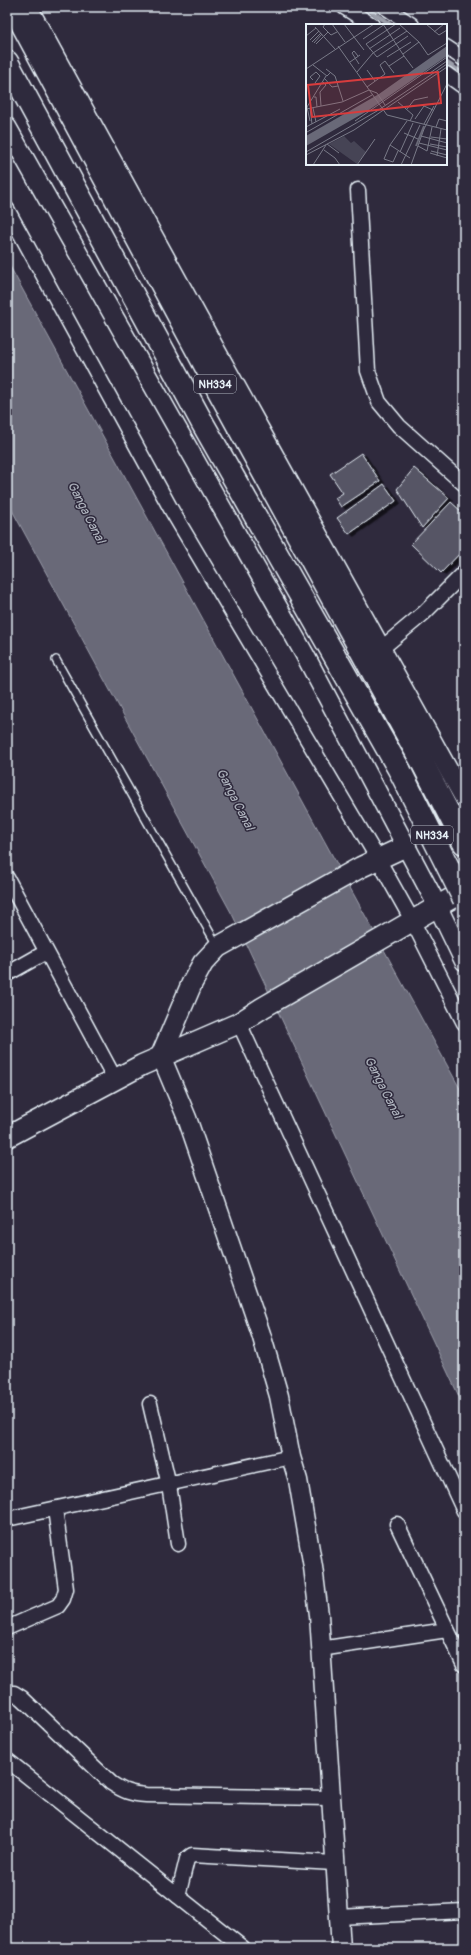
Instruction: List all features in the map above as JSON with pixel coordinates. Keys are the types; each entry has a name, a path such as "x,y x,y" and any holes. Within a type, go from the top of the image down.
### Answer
{"highway":[{"name":"NH334","path":"13,7 220,393 421,760 464,843"},
{"name":"NH334","path":"7,62 203,424 400,771 464,899"}],"main road":[{"path":"161,1056 192,983 203,963 223,943 370,863 406,846"},
{"path":"7,1137 161,1056 239,1023 392,931 464,891"}],"street":[{"path":"28,7 464,798"},
{"path":"344,7 370,24"},
{"path":"385,7 410,24"},
{"path":"447,48 464,59"},
{"path":"447,75 464,87"},
{"path":"7,127 305,655 437,905 464,961"},
{"path":"358,190 368,371 380,402 399,426 464,484"},
{"path":"7,209 172,511 370,863 412,920 464,1023"},
{"path":"382,648 424,613 464,573"},
{"path":"7,878 115,1079"},
{"path":"7,974 46,952"},
{"path":"239,1023 464,1511"},
{"path":"161,1056 187,1118 261,1334 278,1396 291,1456 298,1480 313,1567 341,1948"},
{"path":"150,1404 169,1485 178,1544"},
{"path":"7,1519 169,1485 291,1456"},
{"path":"7,1628 58,1606 63,1599 66,1589 55,1509"},
{"path":"397,1524 464,1665"},
{"path":"320,1650 447,1630"},
{"path":"7,1694 14,1693 22,1698 111,1783 122,1790 133,1794 330,1798"},
{"path":"7,1760 243,1948"},
{"path":"178,1896 187,1859 192,1855 334,1863"},
{"path":"338,1917 464,1911"}],"lane":[{"path":"56,660 223,943"}],"water":[{"name":"Ganga Canal","path":"7,261 464,1096 464,1407 233,916 7,501"}],"building":[{"path":"361,453 380,481 341,507 335,498 343,493 330,474"},
{"path":"414,468 449,498 422,528 397,489"},
{"path":"384,484 396,501 349,534 337,518"},
{"path":"451,502 464,514 464,549 441,573 411,544"}],"waterway":[{"path":"365,7 390,24"},
{"path":"447,63 464,74"}]}
